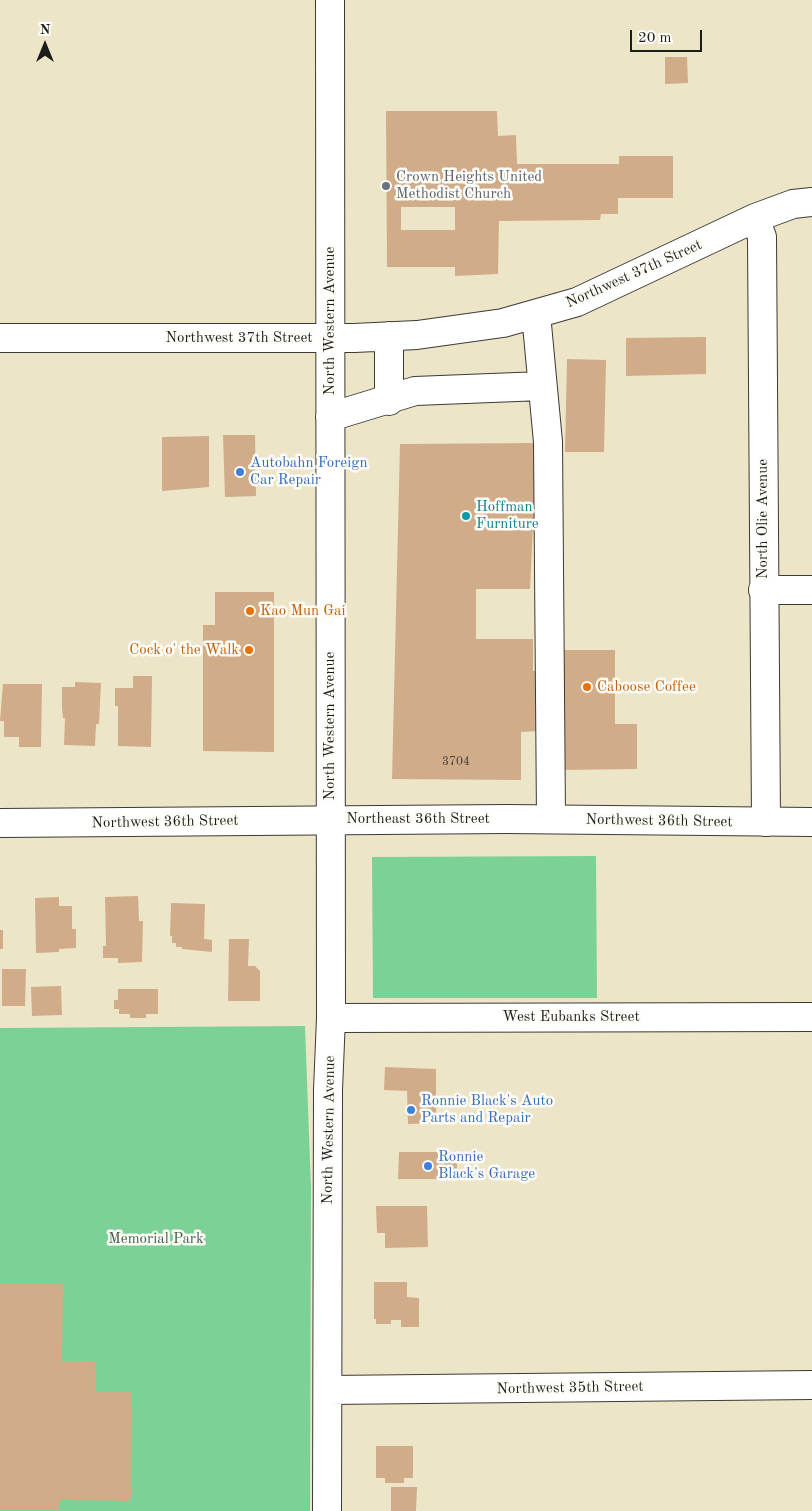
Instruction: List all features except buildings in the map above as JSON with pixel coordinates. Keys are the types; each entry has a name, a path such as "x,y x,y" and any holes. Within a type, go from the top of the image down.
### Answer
{"street":[{"name":"North Western Avenue","path":"326,1511 328,1090 331,1018 330,0"},
{"name":"Northwest 37th Street","path":"0,338 389,336 462,330 536,314 577,302 755,218 793,204 812,202"},
{"name":"North Olie Avenue","path":"755,218 762,237 766,822"},
{"path":"536,314 548,442 551,819"},
{"path":"389,336 389,401"},
{"path":"330,417 389,401 415,391 542,386"},
{"path":"763,590 812,590"},
{"name":"Northwest 36th Street","path":"506,819 812,822"},
{"name":"Northeast 36th Street","path":"330,820 506,819"},
{"name":"Northwest 36th Street","path":"0,823 330,820"},
{"name":"West Eubanks Street","path":"331,1018 812,1016"},
{"name":"Northwest 35th Street","path":"328,1390 812,1385"}],"green space":[{"path":"596,856 597,998 373,998 372,857"},
{"name":"Memorial Park","path":"305,1026 311,1188 310,1511 0,1511 0,1028"}],"place":[{"name":"Crown Heights United Methodist Church","path":"386,186"},
{"name":"Autobahn Foreign Car Repair","path":"240,472"},
{"name":"Hoffman Furniture","path":"466,516"},
{"name":"Kao Mun Gai","path":"250,611"},
{"name":"Cock o' the Walk","path":"249,650"},
{"name":"Caboose Coffee","path":"587,687"},
{"name":"Ronnie Black's Auto Parts and Repair","path":"411,1110"},
{"name":"Ronnie Black's Garage","path":"428,1166"}]}
